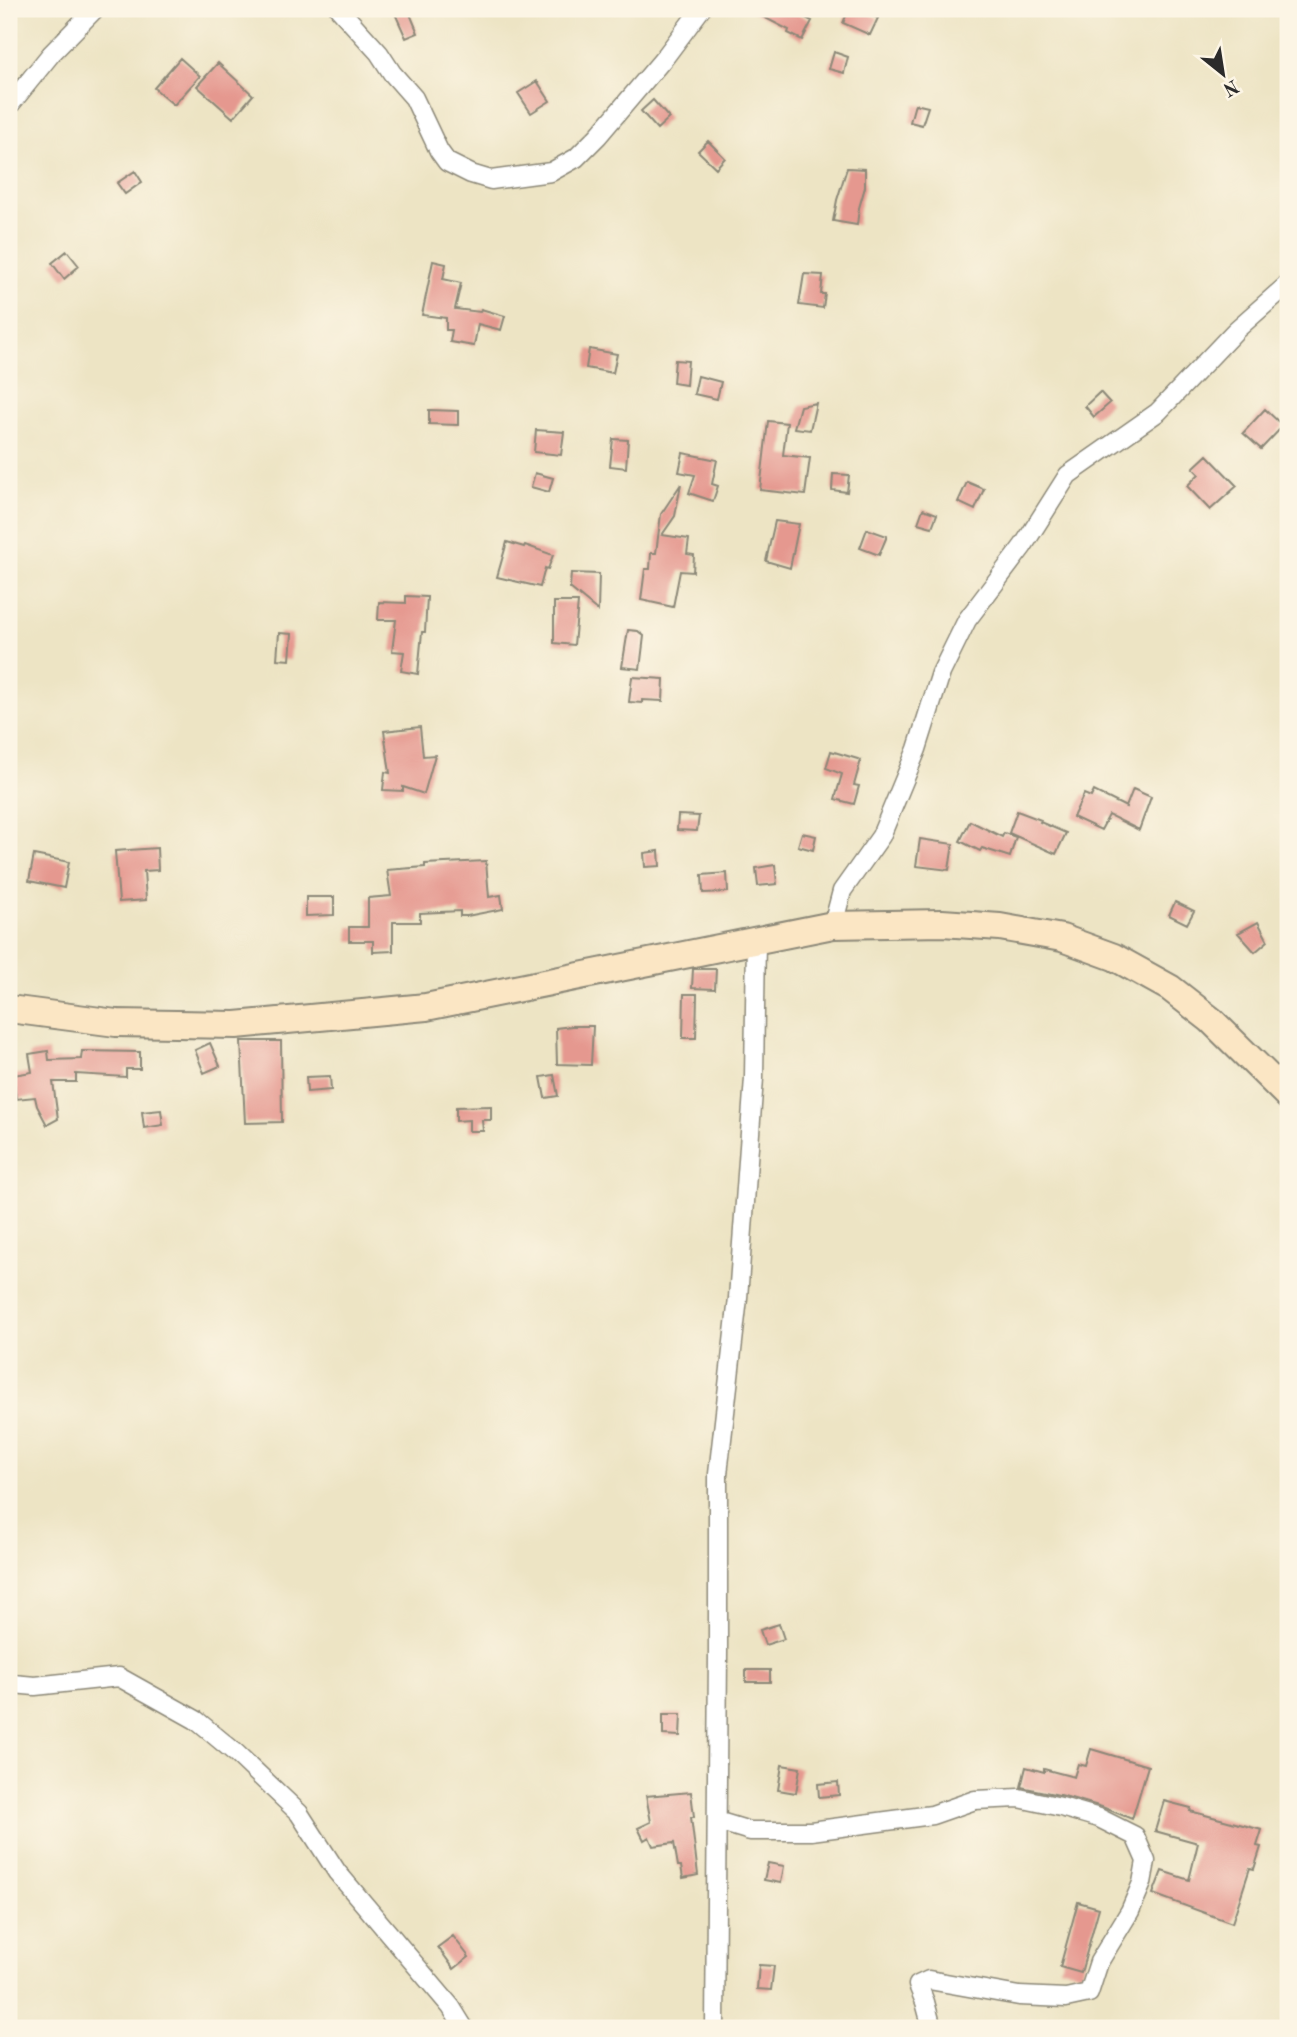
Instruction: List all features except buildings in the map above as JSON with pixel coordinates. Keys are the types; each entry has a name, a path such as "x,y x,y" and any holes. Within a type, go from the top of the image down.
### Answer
{"main road":[{"path":"9,1009 117,1023 236,1025 426,1007 833,925 942,923 1000,927 1062,938 1114,957 1170,988 1211,1020 1288,1096"}],"street":[{"path":"9,106 51,54 95,9"},
{"path":"339,9 379,52 392,73 414,98 447,162 491,180 551,172 576,158 665,57 701,9"},
{"path":"833,925 842,891 881,836 916,749 941,673 967,620 1023,546 1068,475 1158,412 1236,330 1288,284"},
{"path":"715,2028 718,1474 738,1298 754,1078 756,940"},
{"path":"9,1681 13,1684 35,1686 119,1677 196,1720 237,1754 299,1813 337,1872 451,2007 464,2028"},
{"path":"717,1821 750,1831 811,1831 932,1815 975,1800 1019,1798 1099,1818 1135,1836 1146,1861 1142,1883 1130,1911 1099,1962 1089,1993 1066,1998 1019,1996 929,1980 918,1985 932,2028"}]}
